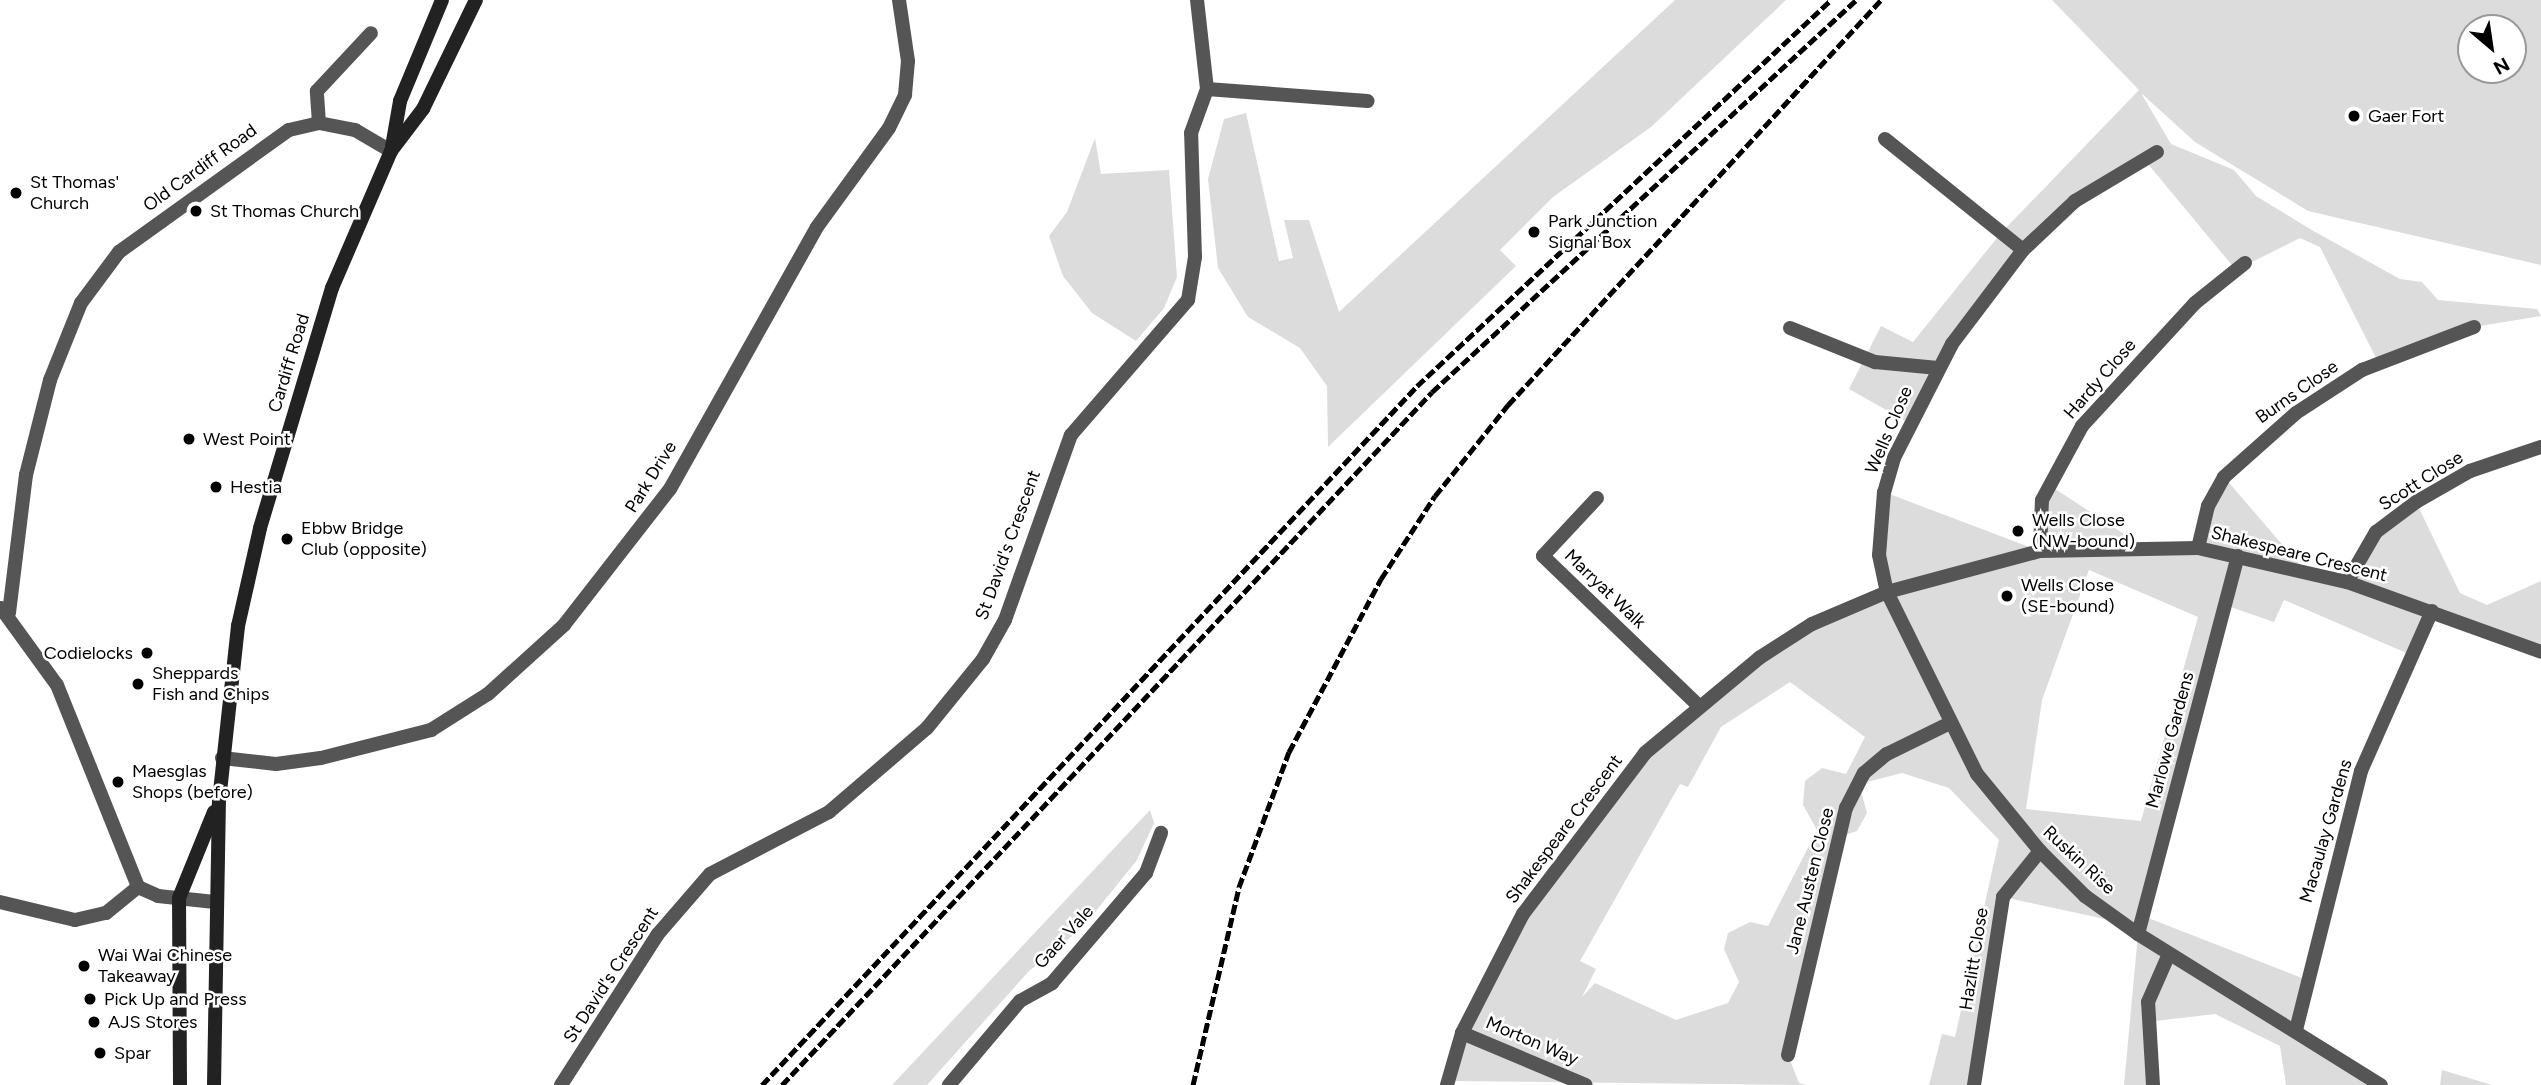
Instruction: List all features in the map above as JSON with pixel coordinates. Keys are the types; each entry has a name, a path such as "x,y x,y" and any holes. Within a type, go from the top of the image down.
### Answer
{"main road":[{"name":"Cardiff Road","path":"214,1085 215,902 219,801 238,626 260,528 332,288 391,151 400,101 442,0"},
{"name":"Cardiff Road","path":"391,151 423,109 476,0"},
{"name":"Cardiff Road","path":"180,1085 179,898 219,801"}],"street":[{"name":"Park Drive","path":"222,758 276,764 321,758 431,730 488,694 564,625 670,489 811,237 889,128 905,95 908,61 898,0"},
{"name":"St David's Crescent","path":"561,1085 658,934 710,874 829,813 927,728 983,659 1005,620 1071,435 1188,300 1195,257 1191,133 1207,89 1197,0"},
{"path":"371,33 317,91 319,123 355,130 391,151"},
{"path":"1207,89 1368,101"},
{"name":"Old Cardiff Road","path":"5,610 26,475 50,380 81,303 119,252 178,204 256,148 319,123"},
{"path":"1885,139 2023,250"},
{"name":"Wells Close","path":"1887,592 1878,532 1884,492 1938,368 2023,250 2095,186 2157,152"},
{"name":"Hardy Close","path":"2040,551 2042,500 2082,426 2195,303 2245,263"},
{"name":"Burns Close","path":"2198,548 2207,506 2224,477 2296,413 2362,370 2474,327"},
{"name":"Wells Close","path":"1790,328 1875,362 1938,368"},
{"name":"Scott Close","path":"2347,582 2376,533 2416,502 2470,471 2541,447"},
{"name":"Marryat Walk","path":"1597,498 1543,556 1697,704"},
{"name":"Shakespeare Crescent","path":"1447,1085 1462,1033 1538,893 1599,807 1697,704 1812,624 1887,592 2040,551 2198,548 2347,582 2541,652"},
{"name":"Marlowe Gardens","path":"2138,934 2238,556"},
{"name":"Ruskin Rise","path":"1887,592 1948,724 1977,774 2040,851 2085,896 2169,954 2296,1030 2381,1085"},
{"path":"5,610 57,685 138,887"},
{"name":"Macaulay Gardens","path":"2296,1030 2361,771 2432,611"},
{"name":"Jane Austen Close","path":"1788,1055 1846,808 1872,766 1948,724"},
{"name":"Gaer Vale","path":"949,1085 1020,1001 1052,983 1146,873 1161,833"},
{"name":"Hazlitt Close","path":"1975,1085 2003,897 2040,851"},
{"path":"138,887 179,898 215,902"},
{"path":"0,902 75,920 106,913 138,887"},
{"path":"2153,1085 2148,1002 2169,954"},
{"name":"Morton Way","path":"1462,1033 1586,1085"}],"shaded area":[{"path":"1675,0 1786,0 1651,127 1553,197 1500,250 1516,266 1328,447 1327,386 1300,348 1248,317 1218,268 1208,179 1224,119 1246,113 1279,261 1293,258 1284,220 1309,220 1339,312"},
{"name":"Gaer Fort","path":"2052,0 2541,0 2541,265 2308,211 2195,142 2141,93 2171,144 2234,170 2256,196 2310,229 2400,279 2422,282 2438,300 2537,309 2541,316 2474,327 2379,364 2320,247 2300,238 2236,270 2143,158 2116,170 2023,250 1952,344 1911,424 1849,389 1881,326 1913,342 2001,233 2139,90"},
{"path":"1095,138 1101,174 1169,170 1177,277 1164,308 1136,341 1092,313 1063,276 1049,236 1067,212"},
{"path":"2224,477 2306,572 2347,582 2376,532 2416,502 2460,593 2487,605 2541,581 2541,652 2432,611 2411,655 2284,600 2274,622 2228,606 2143,916 2307,980 2296,1030 2381,1085 2286,1085 2280,1046 2215,1014 2147,1022 2153,1085 2124,1085 2138,934 2123,923 2003,897 1974,1085 1929,1085 1942,1034 1955,1037 1999,840 1949,788 1902,773 1859,784 1867,813 1857,831 1839,837 1788,1055 1799,1083 1806,1085 1449,1081 1523,914 1645,753 1759,658 1887,592 1884,492 2040,551 2049,485 2144,547 2197,548","holes":["2089,570 2198,617 2141,821 2026,809 2042,700","1790,682 1865,737 1846,774 1822,768 1805,781 1803,805 1817,830 1768,926 1750,922 1728,933 1724,949 1739,982 1728,1003 1676,1020 1595,983 1582,997 1596,969 1580,961 1680,784 1688,787 1721,727"]},
{"path":"1150,810 1154,823 1137,860 1083,927 1029,971 927,1085 892,1085"},
{"path":"2442,1070 2492,1085 2440,1085"}],"railway":[{"path":"762,1085 1417,386 1831,0"},
{"path":"782,1085 1432,392 1856,0"},
{"path":"1193,1085 1239,887 1289,752 1381,579 1435,496 1508,405 1881,0"}],"place":[{"name":"Gaer Fort","path":"2354,116"},
{"name":"St Thomas' Church","path":"16,193"},
{"name":"St Thomas Church","path":"196,211"},
{"name":"Park Junction Signal Box","path":"1534,232"},
{"name":"West Point","path":"189,439"},
{"name":"Hestia","path":"216,487"},
{"name":"Wells Close (NW-bound)","path":"2018,531"},
{"name":"Ebbw Bridge Club (opposite)","path":"287,539"},
{"name":"Wells Close (SE-bound)","path":"2007,596"},
{"name":"Codielocks","path":"147,653"},
{"name":"Sheppards Fish and Chips","path":"138,684"},
{"name":"Maesglas Shops (before)","path":"118,782"},
{"name":"Wai Wai Chinese Takeaway","path":"84,966"},
{"name":"Pick Up and Press","path":"90,999"},
{"name":"AJS Stores","path":"94,1022"},
{"name":"Spar","path":"100,1053"}]}
